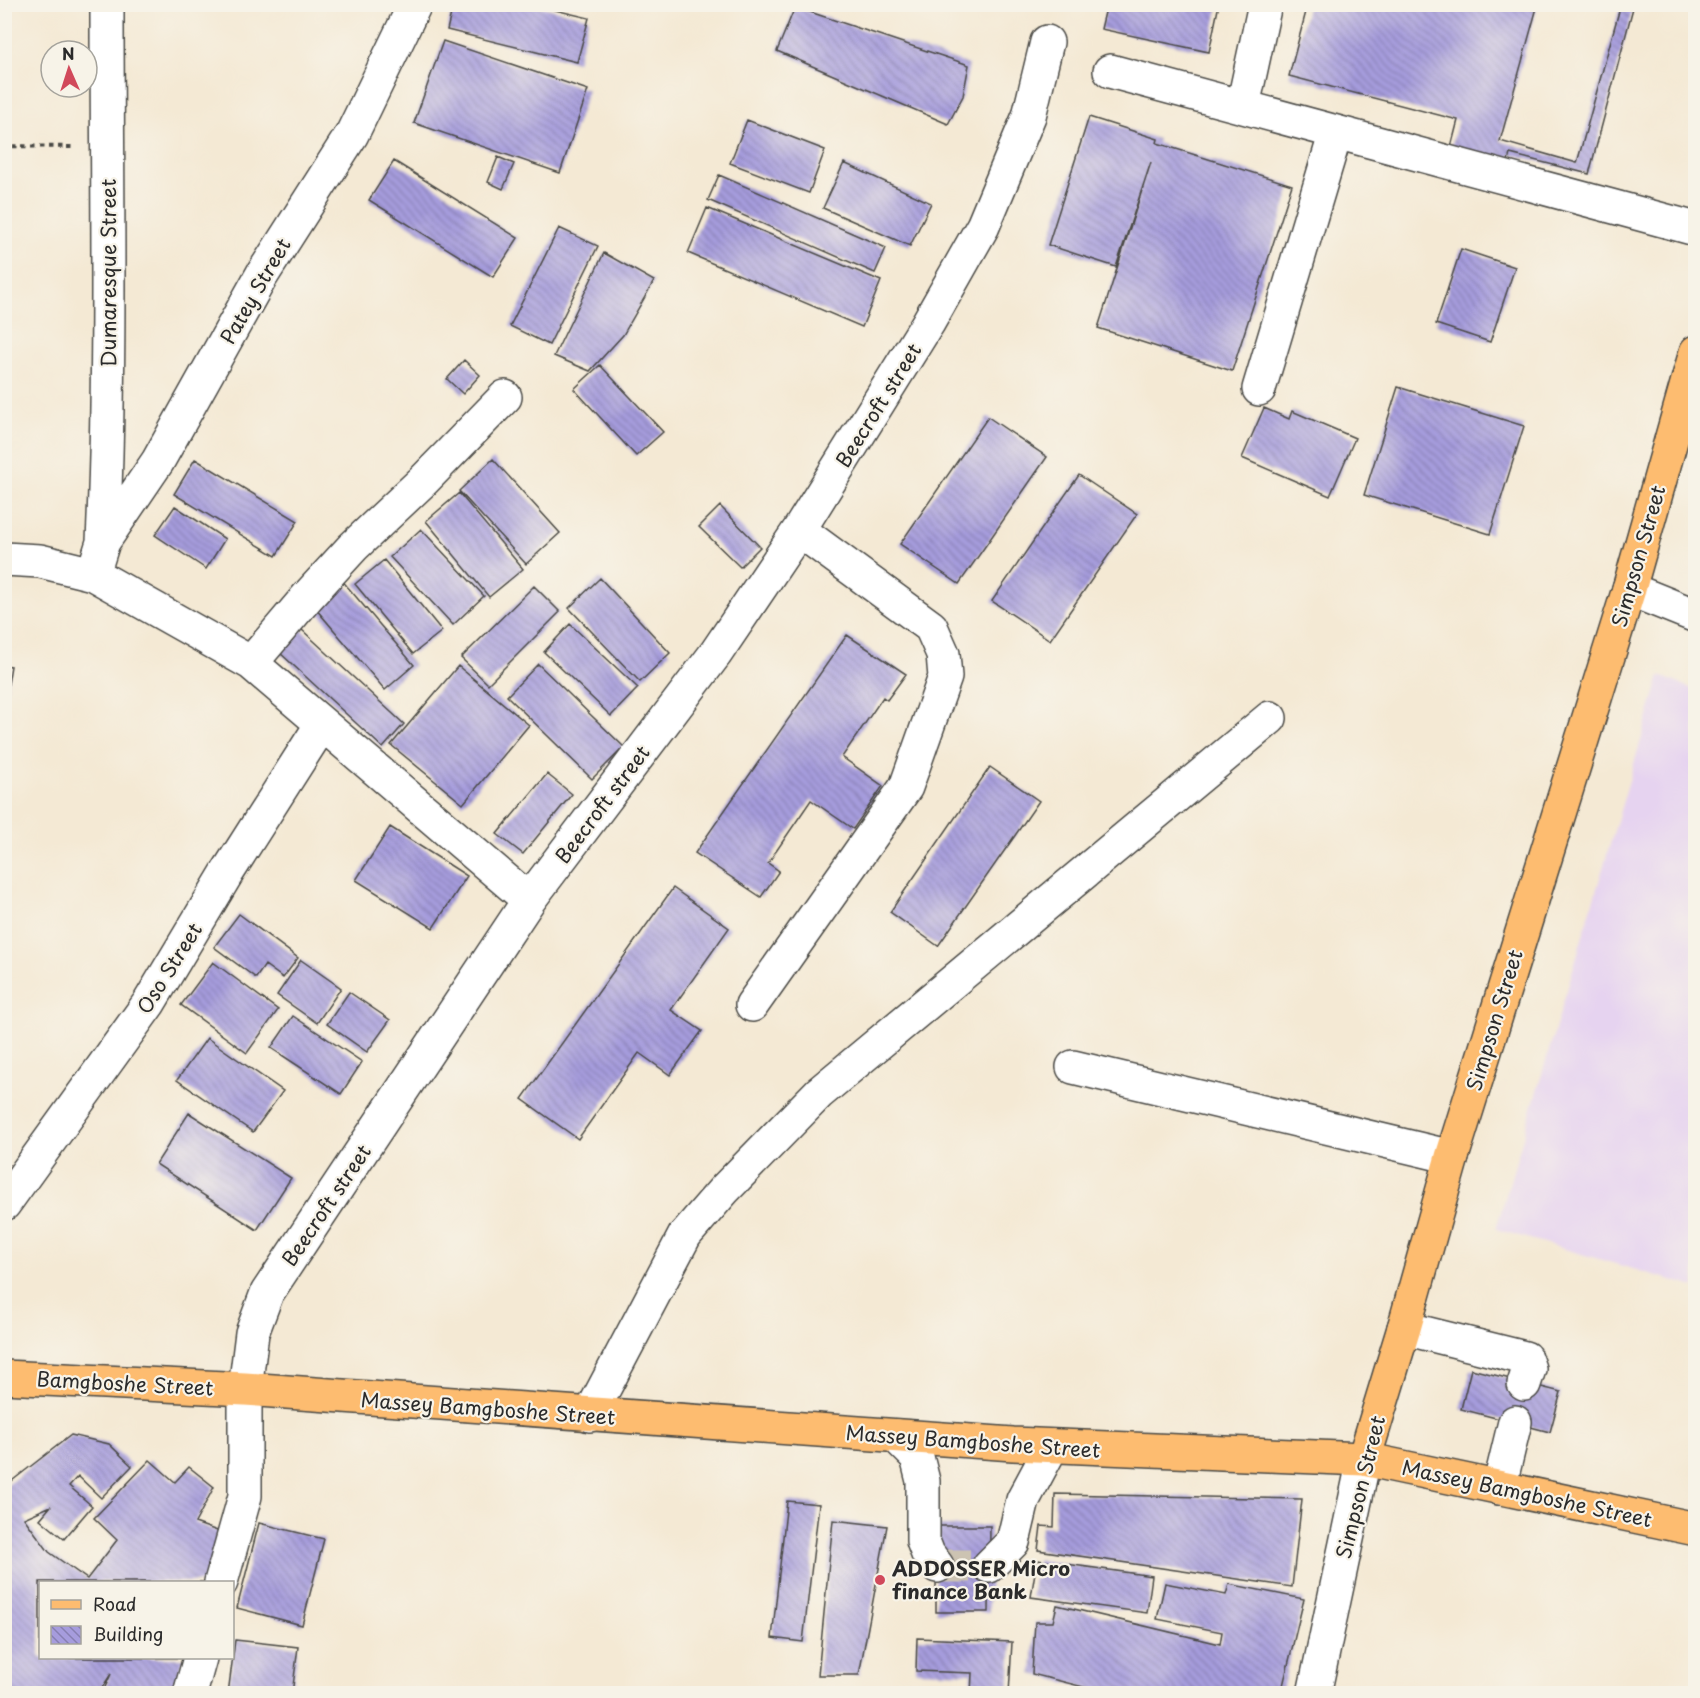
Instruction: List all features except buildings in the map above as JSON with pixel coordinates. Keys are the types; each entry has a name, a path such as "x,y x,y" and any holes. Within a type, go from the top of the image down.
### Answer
{"main road":[{"name":"Simpson Street","path":"1364,1459 1452,1157 1629,589 1695,352"},
{"name":"Bamgboshe Street","path":"4,1377 245,1389"},
{"name":"Massey Bamgboshe Street","path":"245,1389 1052,1446 1364,1459 1695,1529"}],"street":[{"name":"Dumaresque Street","path":"103,542 109,300 107,4"},
{"name":"Patey Street","path":"93,574 103,542 158,461 262,275 352,134 415,4"},
{"path":"1243,106 1265,4"},
{"name":"Beecroft street","path":"221,1581 245,1496 245,1389 252,1333 267,1293 529,900 716,653 799,530 928,323 983,226 1029,116 1047,42"},
{"path":"1110,70 1695,230"},
{"path":"1259,389 1336,132"},
{"path":"251,663 353,547 424,480 505,397"},
{"path":"752,1005 906,787 945,677 944,654 931,627 799,530"},
{"path":"4,559 40,561 93,574 251,663 529,900"},
{"path":"1629,589 1695,616"},
{"path":"590,1415 685,1235 724,1190 819,1093 1270,718"},
{"name":"Oso Street","path":"4,1204 149,1003 227,873 322,724"},
{"path":"1073,1067 1452,1157"},
{"path":"1404,1328 1525,1358 1529,1369 1524,1384"},
{"path":"1499,1488 1515,1422"},
{"path":"896,1436 917,1457 923,1481 923,1541 928,1554 937,1566"},
{"path":"989,1566 1013,1542 1023,1500 1052,1446"},
{"name":"Simpson Street","path":"1314,1694 1364,1459"},
{"path":"190,1694 200,1659"}],"path":[{"path":"4,146 107,148"}],"shaded area":[{"path":"1660,676 1695,690 1695,1287 1496,1229"}],"tunnel":[{"path":"937,1566 989,1566"}],"place":[{"name":"ADDOSSER Micro finance Bank","path":"880,1580"}]}
